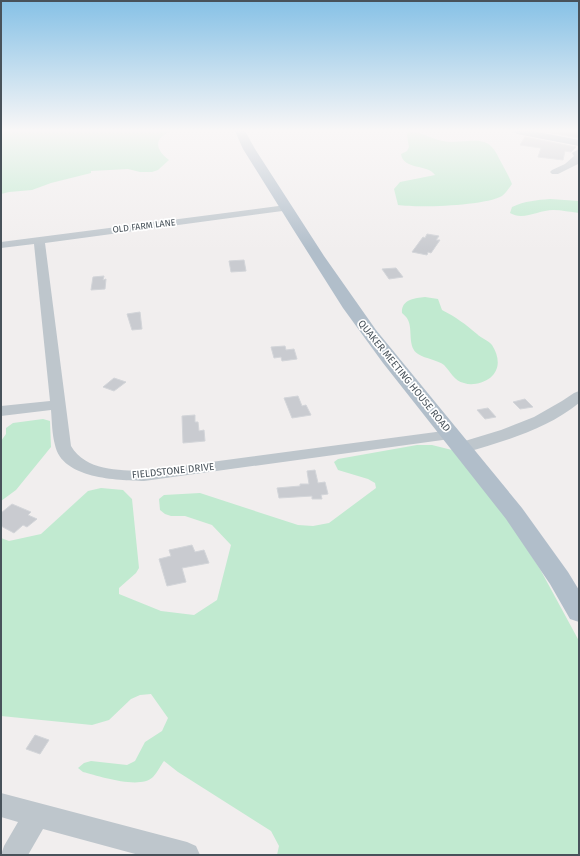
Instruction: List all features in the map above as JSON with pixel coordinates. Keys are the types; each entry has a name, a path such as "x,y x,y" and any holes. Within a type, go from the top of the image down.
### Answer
{"main road":[{"name":"QUAKER MEETING HOUSE ROAD","path":"263,171 359,320 390,361 493,485 538,546 579,612"}],"street":[{"name":"OLD FARM LANE","path":"1,245 286,208"},
{"name":"FIELDSTONE DRIVE","path":"40,240 57,405 63,446 70,457 84,466 100,472 120,475 145,476 456,442 506,434 553,414 579,396"},
{"path":"1,411 36,409 57,405"},
{"path":"1,805 187,855"},
{"path":"13,855 37,815"}],"green space":[{"path":"1,171 92,171 91,173 51,183 32,190 1,194"},
{"path":"136,171 155,171 152,172"},
{"path":"430,171 505,171 512,184 502,196 481,202 435,206 398,205 394,189 400,182 435,175"},
{"path":"550,199 579,201 579,213 548,210 526,216 520,216 510,213 512,207 522,203"},
{"path":"425,297 438,299 442,310 452,315 492,345 498,362 496,371 490,378 481,383 474,384 461,382 455,378 444,365 421,356 415,351 411,343 409,324 407,318 402,313 402,309 409,300"},
{"path":"43,419 50,421 51,447 16,490 1,501 1,441 6,434 6,428 13,423"},
{"path":"417,445 432,445 456,451 509,521 540,569 579,641 579,855 277,855 279,846 271,831 178,772 164,761 153,777 147,781 139,782 109,779 83,772 78,768 84,763 91,761 127,765 135,761 145,742 162,731 168,718 151,694 140,695 131,699 109,720 92,725 1,716 1,538 9,541 41,534 88,491 101,488 123,490 132,499 139,568 136,573 119,588 119,594 161,611 194,615 217,600 231,545 212,525 185,516 171,516 165,514 160,510 159,499 164,495 200,493 298,525 313,526 329,523 376,488 375,483 368,479 338,470 334,462 338,459"}],"building":[{"path":"427,234 439,236 436,240 440,240 431,253 428,252 427,255 412,252 423,237 425,238"},
{"path":"244,260 246,271 231,272 229,261"},
{"path":"396,268 403,277 389,279 382,269"},
{"path":"104,276 103,280 106,279 105,289 91,290 93,277"},
{"path":"140,312 142,329 132,330 127,314"},
{"path":"285,346 286,350 294,349 297,359 282,361 281,357 274,358 271,347"},
{"path":"114,378 126,382 114,391 103,387"},
{"path":"298,396 302,406 306,405 311,415 292,418 284,398"},
{"path":"525,399 533,407 520,409 513,402"},
{"path":"488,408 496,417 485,419 477,410"},
{"path":"195,415 195,422 198,422 199,431 204,430 205,441 183,443 182,416"},
{"path":"315,470 318,483 325,482 328,494 321,495 322,499 312,499 312,496 279,498 277,488 309,484 307,471"},
{"path":"12,504 31,512 28,515 37,519 27,527 23,525 14,533 1,526 1,513"},
{"path":"192,545 195,552 204,550 209,563 182,568 186,582 167,586 159,559 171,556 169,550"},
{"path":"35,735 49,740 40,754 26,749"}]}
